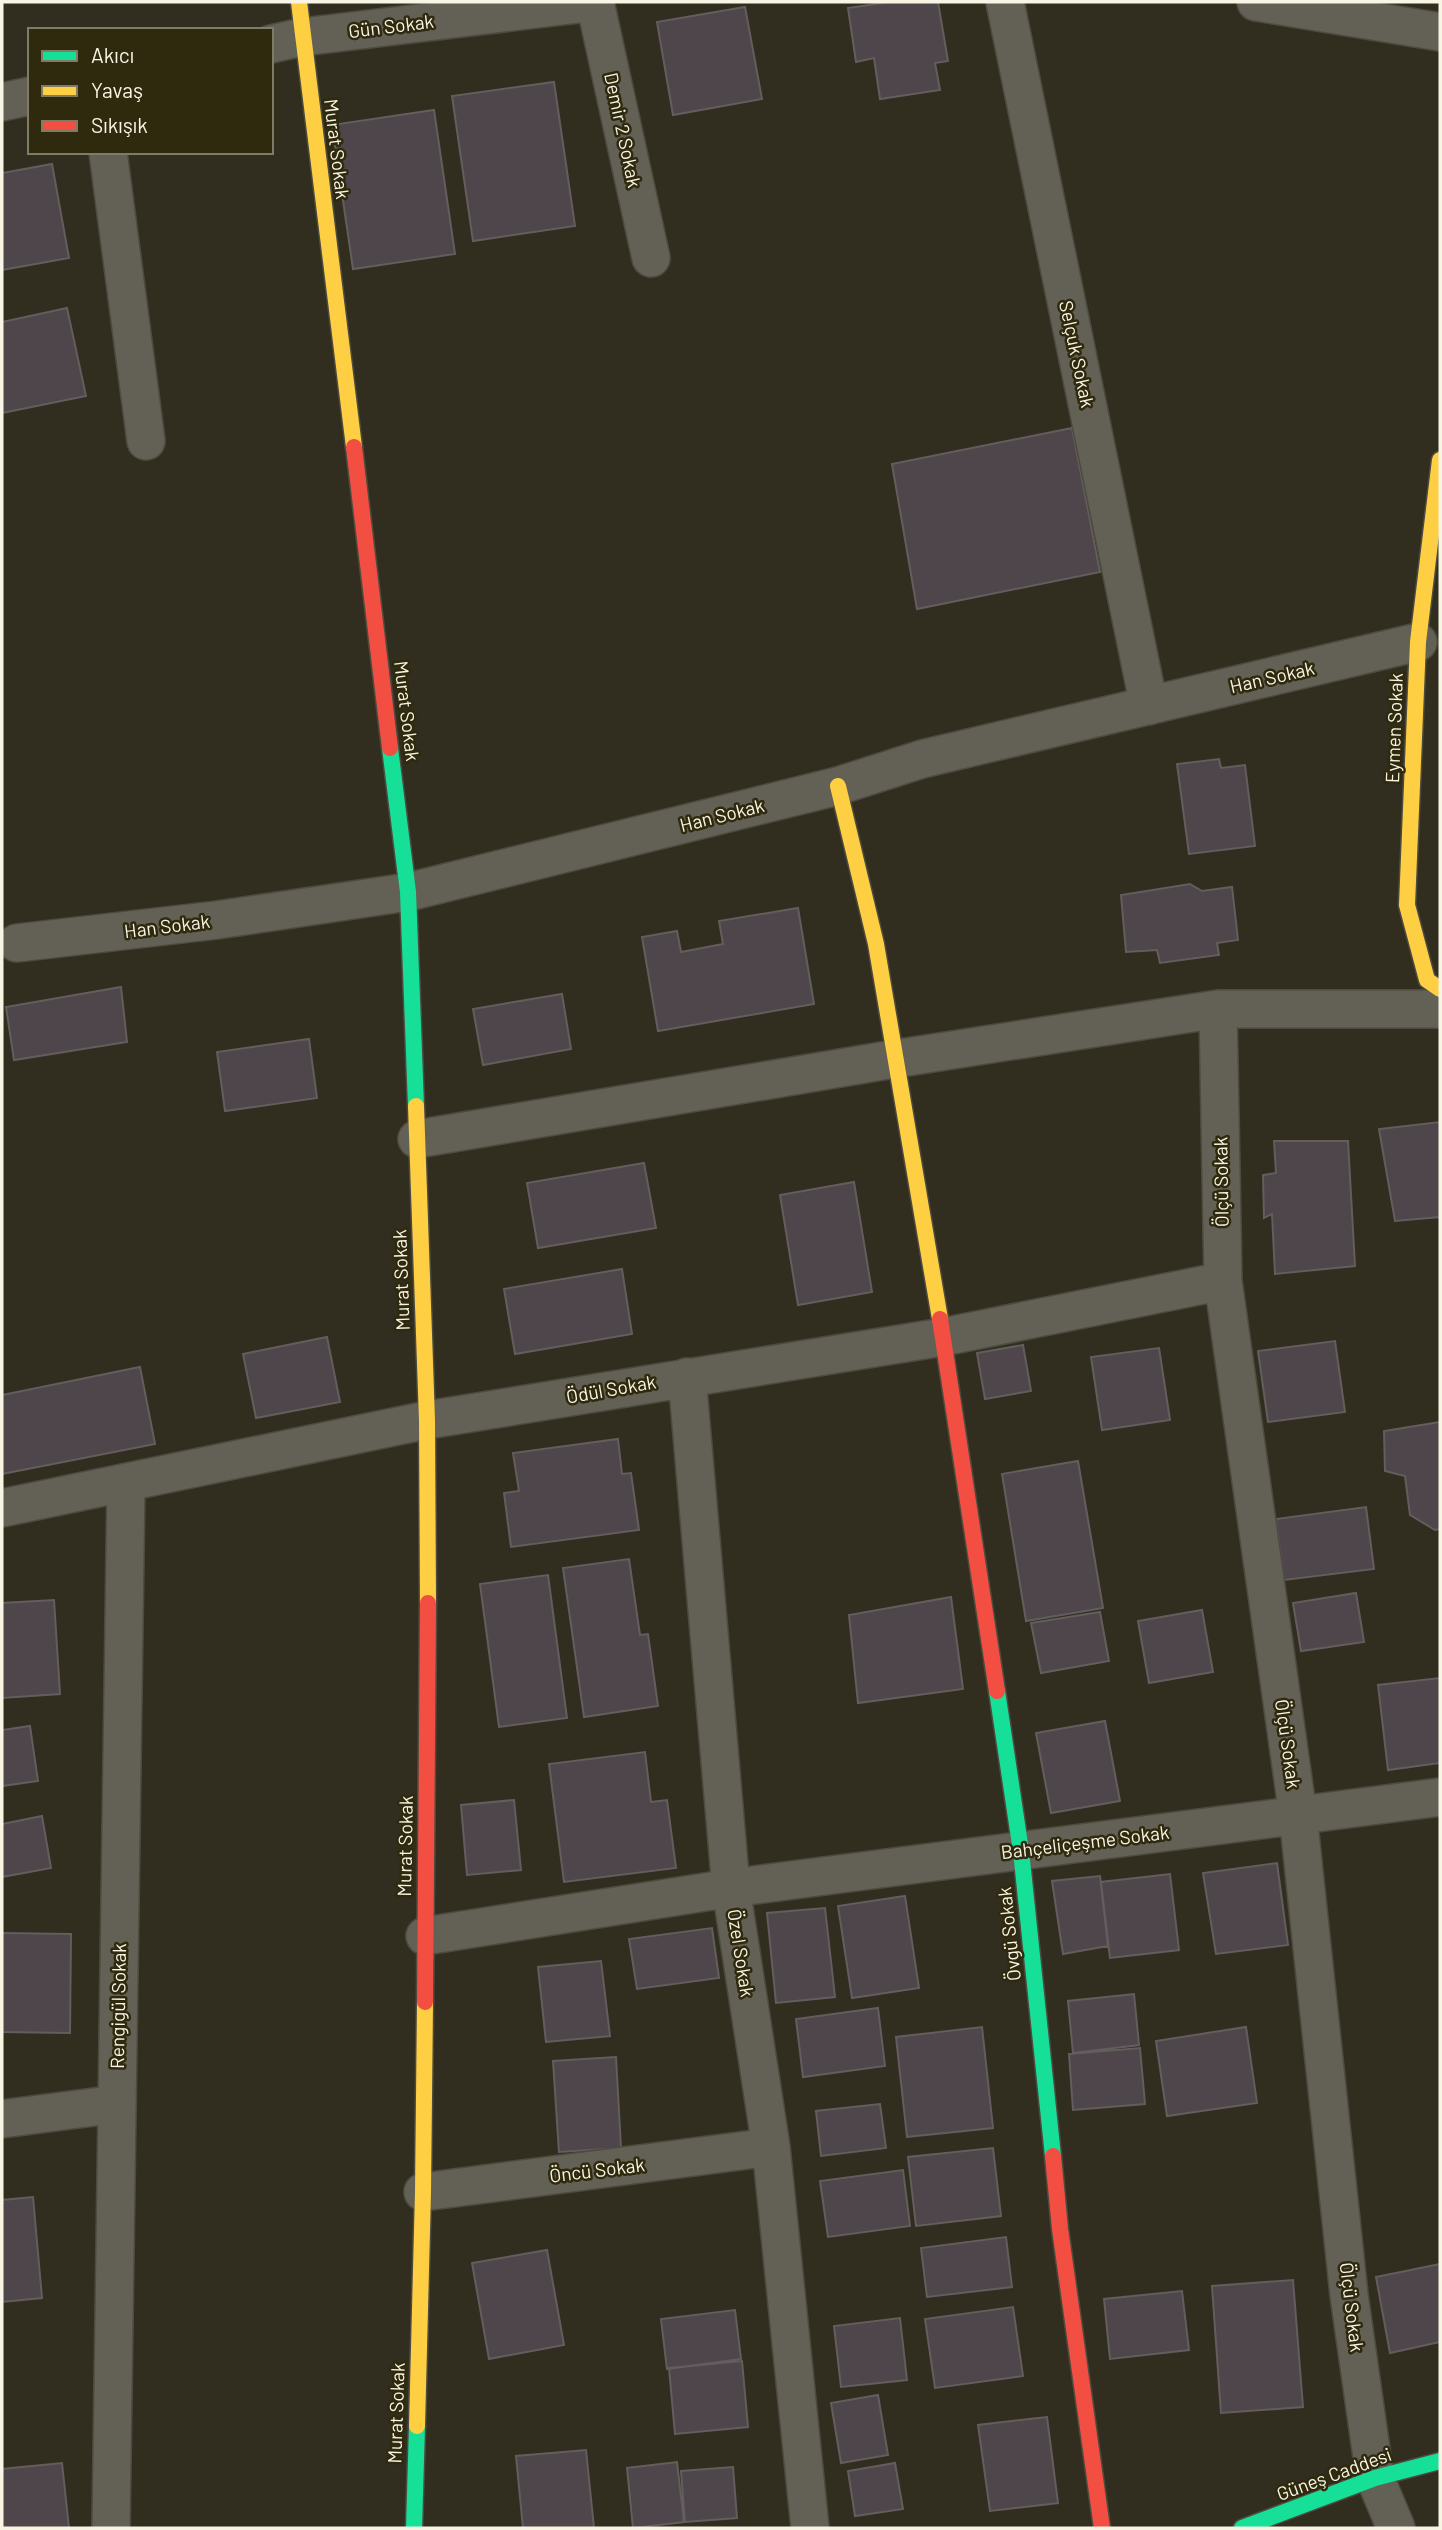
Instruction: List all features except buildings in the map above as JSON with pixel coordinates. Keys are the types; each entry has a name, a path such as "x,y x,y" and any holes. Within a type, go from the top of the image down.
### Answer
{"street":[{"name":"Gün Sokak","path":"291,27 595,2"},
{"name":"Demir 2 Sokak","path":"595,2 651,258"},
{"name":"Selçuk Sokak","path":"1005,2 1149,705"},
{"path":"1256,2 1440,32"},
{"name":"Murat Sokak","path":"291,27 408,892 427,1420 428,1605 424,2192 414,2528"},
{"path":"2,102 28,96"},
{"path":"108,154 146,441"},
{"name":"Eymen Sokak","path":"1440,460 1418,642 1407,905 1427,980 1440,989"},
{"name":"Han Sokak","path":"17,943 217,920 408,892 838,786 922,759 1418,642"},
{"name":"Övgü Sokak","path":"838,786 876,944 943,1337 1021,1851 1060,2230 1102,2528"},
{"path":"417,1139 894,1059 1218,1009 1440,1009"},
{"name":"Ölçü Sokak","path":"1218,1009 1223,1281 1298,1815 1339,2207 1375,2478 1396,2528"},
{"name":"Ödül Sokak","path":"2,1508 427,1420 943,1337 1223,1281"},
{"name":"Özel Sokak","path":"687,1377 731,1888 771,2147 810,2528"},
{"name":"Rengigül Sokak","path":"111,2528 126,1483"},
{"name":"Bahçeliçeşme Sokak","path":"425,1936 731,1888 1440,1797"},
{"path":"2,2119 117,2104"},
{"name":"Öncü Sokak","path":"424,2192 771,2147"},
{"name":"Güneş Caddesi","path":"1242,2528 1375,2478 1440,2463"}],"traffic: fast":[{"path":"390,748 408,892 416,1106"},
{"path":"997,1691 1021,1851 1053,2156"},
{"path":"414,2528 417,2426"},
{"path":"1242,2528 1375,2478 1440,2461"}],"traffic: slow":[{"path":"299,2 354,447"},
{"path":"1440,460 1418,642 1407,905 1427,980 1440,989"},
{"path":"838,786 876,944 940,1319"},
{"path":"416,1106 427,1420 428,1603"},
{"path":"417,2426 425,2002"}],"traffic: jam":[{"path":"354,447 390,748"},
{"path":"940,1319 997,1691"},
{"path":"425,2002 428,1603"},
{"path":"1053,2156 1060,2229 1102,2528"}]}
